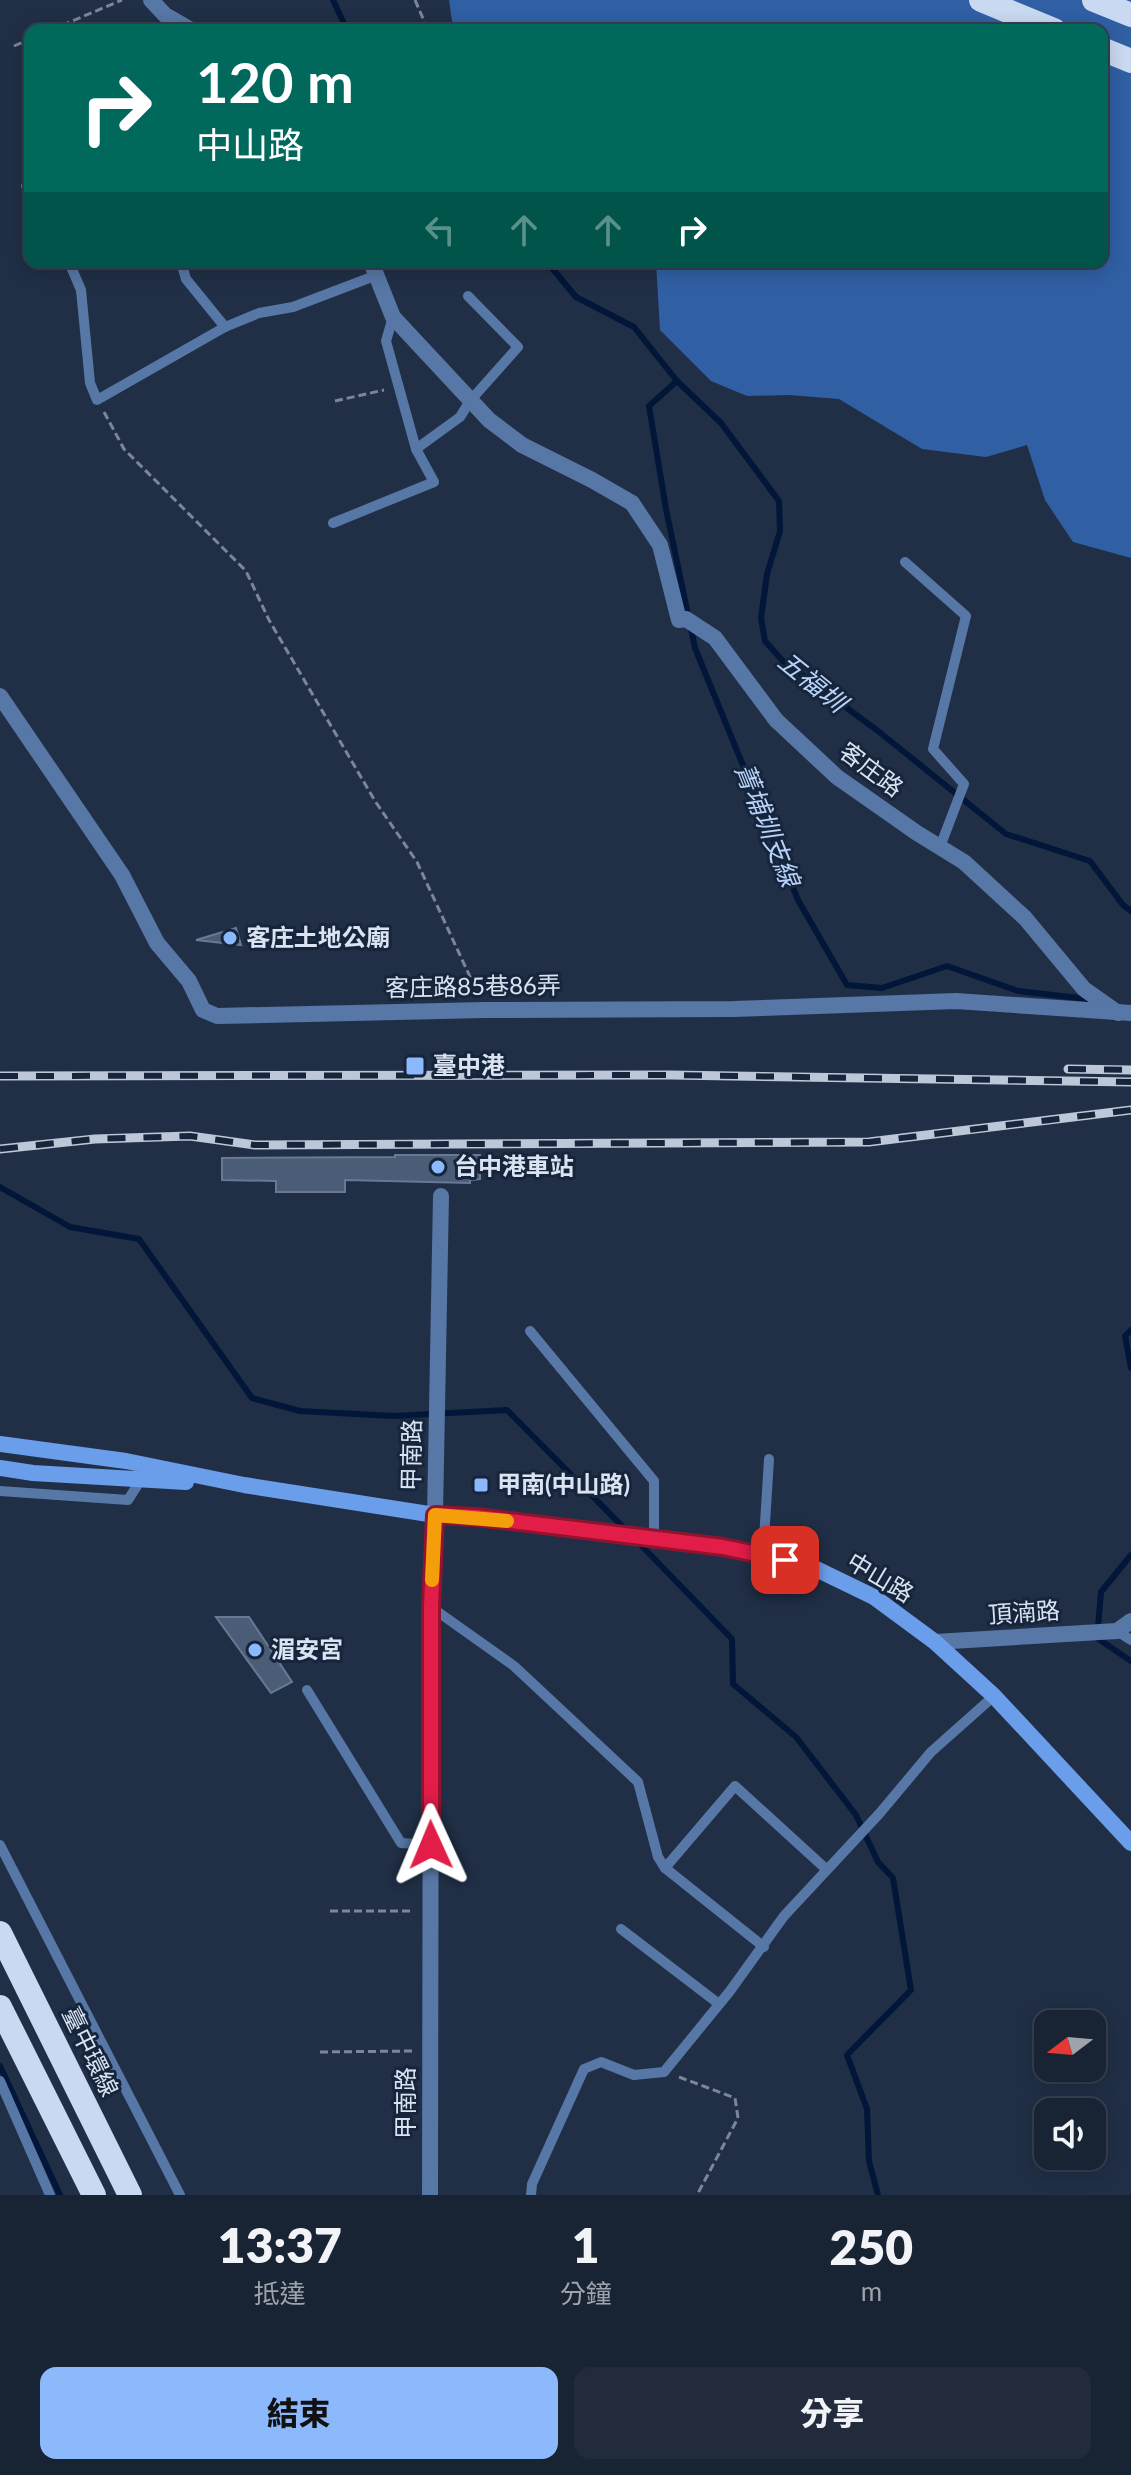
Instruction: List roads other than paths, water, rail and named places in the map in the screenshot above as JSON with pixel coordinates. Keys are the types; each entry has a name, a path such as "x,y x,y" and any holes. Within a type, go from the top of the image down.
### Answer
{"highway":[{"path":"1094,0 1131,15"},
{"path":"992,5 1039,24"},
{"path":"1108,51 1131,61"},
{"name":"臺中環線","path":"0,1933 130,2195"},
{"path":"0,2007 94,2195"}],"street":[{"path":"151,0 165,15 181,24"},
{"name":"客庄路","path":"374,268 393,317 489,420 522,445 632,503 660,545 679,620 686,619 715,638 776,720 837,777 964,862 1025,918 1084,989 1125,1013"},
{"name":"客庄路85巷86弄","path":"0,696 122,875 157,943 189,981 203,1010 217,1016 733,1009 956,1001 1125,1013"},
{"name":"甲南路","path":"430,2195 431,1607 441,1196"},
{"path":"0,1444 126,1461 244,1485"},
{"path":"0,1468 33,1473 244,1485"},
{"name":"中山路","path":"244,1485 435,1515 477,1517 723,1547 808,1565 874,1597 935,1642 994,1696 1131,1843"},
{"name":"頂湳路","path":"935,1642 1126,1631"}],"lane":[{"path":"72,268 81,290 90,383 97,400 225,327 259,313 293,307 374,268"},
{"path":"183,268 186,279 225,327"},
{"path":"416,449 460,417 470,401 518,347 468,296"},
{"path":"333,523 434,482 416,449 386,341 393,317"},
{"path":"905,562 966,616 933,749 964,784 940,847"},
{"path":"530,1331 654,1481 654,1538"},
{"path":"763,1555 769,1459"},
{"path":"0,1491 128,1500 142,1478"},
{"path":"431,1607 514,1666 638,1782 658,1857 665,1868 764,1947"},
{"path":"307,1690 401,1843 431,1845"},
{"path":"531,2195 532,2184 584,2069 601,2062 634,2075 664,2072 764,1947 784,1916 879,1814 931,1752 994,1696"},
{"path":"665,1868 735,1786 826,1869"},
{"path":"0,1845 180,2195"},
{"path":"621,1929 719,2004"},
{"path":"0,2081 4,2098 50,2195"}],"waterway":[{"name":"五福圳","path":"333,0 344,24"},
{"name":"五福圳","path":"552,268 576,297 634,327 677,381 721,423 779,501 780,531 767,574 761,618 765,641 782,660 878,731 1006,834 1090,861 1131,911"},
{"name":"菁埔圳支線","path":"677,381 649,406 666,509 695,648 798,900 847,985 882,988 947,966 1018,991 1088,999"},
{"path":"0,1187 70,1227 139,1239 252,1398 300,1411 394,1416 507,1410 627,1531"},
{"name":"菁埔圳支線","path":"1131,1330 1125,1336 1131,1368"},
{"path":"638,1542 732,1639 733,1684 796,1737 856,1815 878,1862 893,1878 911,1990 847,2055 867,2109 869,2161 878,2195"},
{"name":"菁埔圳支線","path":"1131,1555 1101,1592 1097,1638 1131,1661"},
{"path":"0,2066 60,2195"}],"railway":[{"path":"1068,1069 1131,1070"},
{"path":"0,1076 670,1075 1131,1082"},
{"path":"0,1149 95,1139 190,1136 255,1145 869,1142 1131,1110"}],"place":[{"name":"客庄土地公廟","path":"230,938"},
{"name":"臺中港","path":"415,1066"},
{"name":"台中港車站","path":"438,1167"},
{"name":"甲南(中山路)","path":"481,1485"},
{"name":"湄安宮","path":"255,1650"}]}
